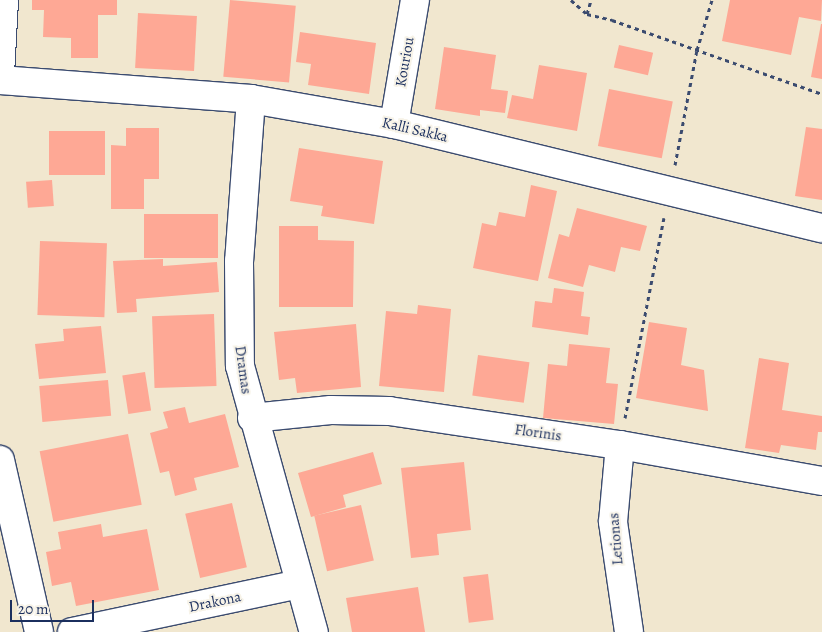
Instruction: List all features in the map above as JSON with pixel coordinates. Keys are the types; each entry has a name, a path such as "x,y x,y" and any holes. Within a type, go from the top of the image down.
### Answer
{"street":[{"path":"0,74 4,0"},
{"name":"Kouriou","path":"394,124 416,0"},
{"name":"Kalli Sakka","path":"0,80 251,99 394,124 822,228"},
{"name":"Dramas","path":"251,99 239,261 240,366 252,418 314,632"},
{"name":"Florinis","path":"252,418 331,410 389,411 620,446 822,481"},
{"name":"Letionas","path":"620,446 613,522 629,632"},
{"path":"0,460 39,632"},
{"name":"Drakona","path":"72,632 300,584"}],"path":[{"path":"571,0 587,14 822,94"},
{"path":"587,14 591,0"},
{"path":"620,446 697,50 712,0"}],"building":[{"path":"32,0 117,0 117,15 98,15 98,58 71,58 71,38 43,37 44,10 32,10"},
{"path":"230,0 296,6 289,82 223,77"},
{"path":"730,0 822,0 821,21 799,17 791,55 722,41"},
{"path":"138,13 197,16 194,71 135,68"},
{"path":"822,24 822,79 811,77"},
{"path":"300,32 376,43 369,94 308,85 311,64 296,62"},
{"path":"619,45 653,53 648,75 614,67"},
{"path":"444,47 496,55 491,89 508,91 505,113 480,110 480,116 435,109"},
{"path":"539,65 587,73 577,131 507,118 512,95 533,99"},
{"path":"609,89 673,101 662,158 598,146"},
{"path":"806,127 822,129 822,200 795,196"},
{"path":"126,128 159,128 159,179 144,179 144,209 111,209 111,145 126,146"},
{"path":"49,131 105,131 105,175 49,175"},
{"path":"299,148 383,161 374,224 321,216 323,206 290,201"},
{"path":"52,180 54,206 28,208 26,182"},
{"path":"531,185 557,191 538,281 473,268 482,223 496,226 499,212 525,217"},
{"path":"577,208 647,226 640,251 621,247 615,272 589,265 583,287 548,278 559,234 569,237"},
{"path":"144,214 218,214 218,258 144,258"},
{"path":"279,226 318,226 318,240 354,241 353,307 279,307"},
{"path":"40,241 107,243 104,317 37,315"},
{"path":"163,259 163,266 217,262 219,292 136,299 137,312 117,313 113,261"},
{"path":"554,288 584,292 581,316 590,317 588,335 532,327 535,301 552,303"},
{"path":"418,305 451,309 444,392 379,386 386,311 417,314"},
{"path":"214,314 217,386 155,388 152,316"},
{"path":"649,322 687,328 681,365 704,370 708,411 636,398"},
{"path":"356,324 361,387 297,393 295,378 279,380 274,332"},
{"path":"101,326 106,373 39,379 35,344 64,341 63,329"},
{"path":"569,344 610,348 606,383 618,384 614,424 543,418 548,364 567,366"},
{"path":"478,355 529,362 524,403 472,396"},
{"path":"759,358 789,363 782,410 822,416 822,432 818,432 816,450 781,445 779,453 745,448"},
{"path":"145,372 151,411 128,414 122,376"},
{"path":"108,380 111,416 42,422 39,386"},
{"path":"185,407 189,423 225,414 239,467 194,478 197,490 175,496 169,471 160,473 150,433 168,428 163,412"},
{"path":"128,434 142,505 53,522 40,451"},
{"path":"373,452 382,484 343,495 346,507 311,517 298,473"},
{"path":"464,462 471,530 437,534 439,555 411,558 401,468"},
{"path":"232,503 247,567 200,578 185,514"},
{"path":"361,505 374,561 327,571 314,516"},
{"path":"101,524 103,537 147,529 159,590 76,606 71,582 52,586 46,552 61,549 58,532"},
{"path":"488,574 494,620 469,623 463,577"},
{"path":"418,587 425,632 352,632 346,598"}]}
